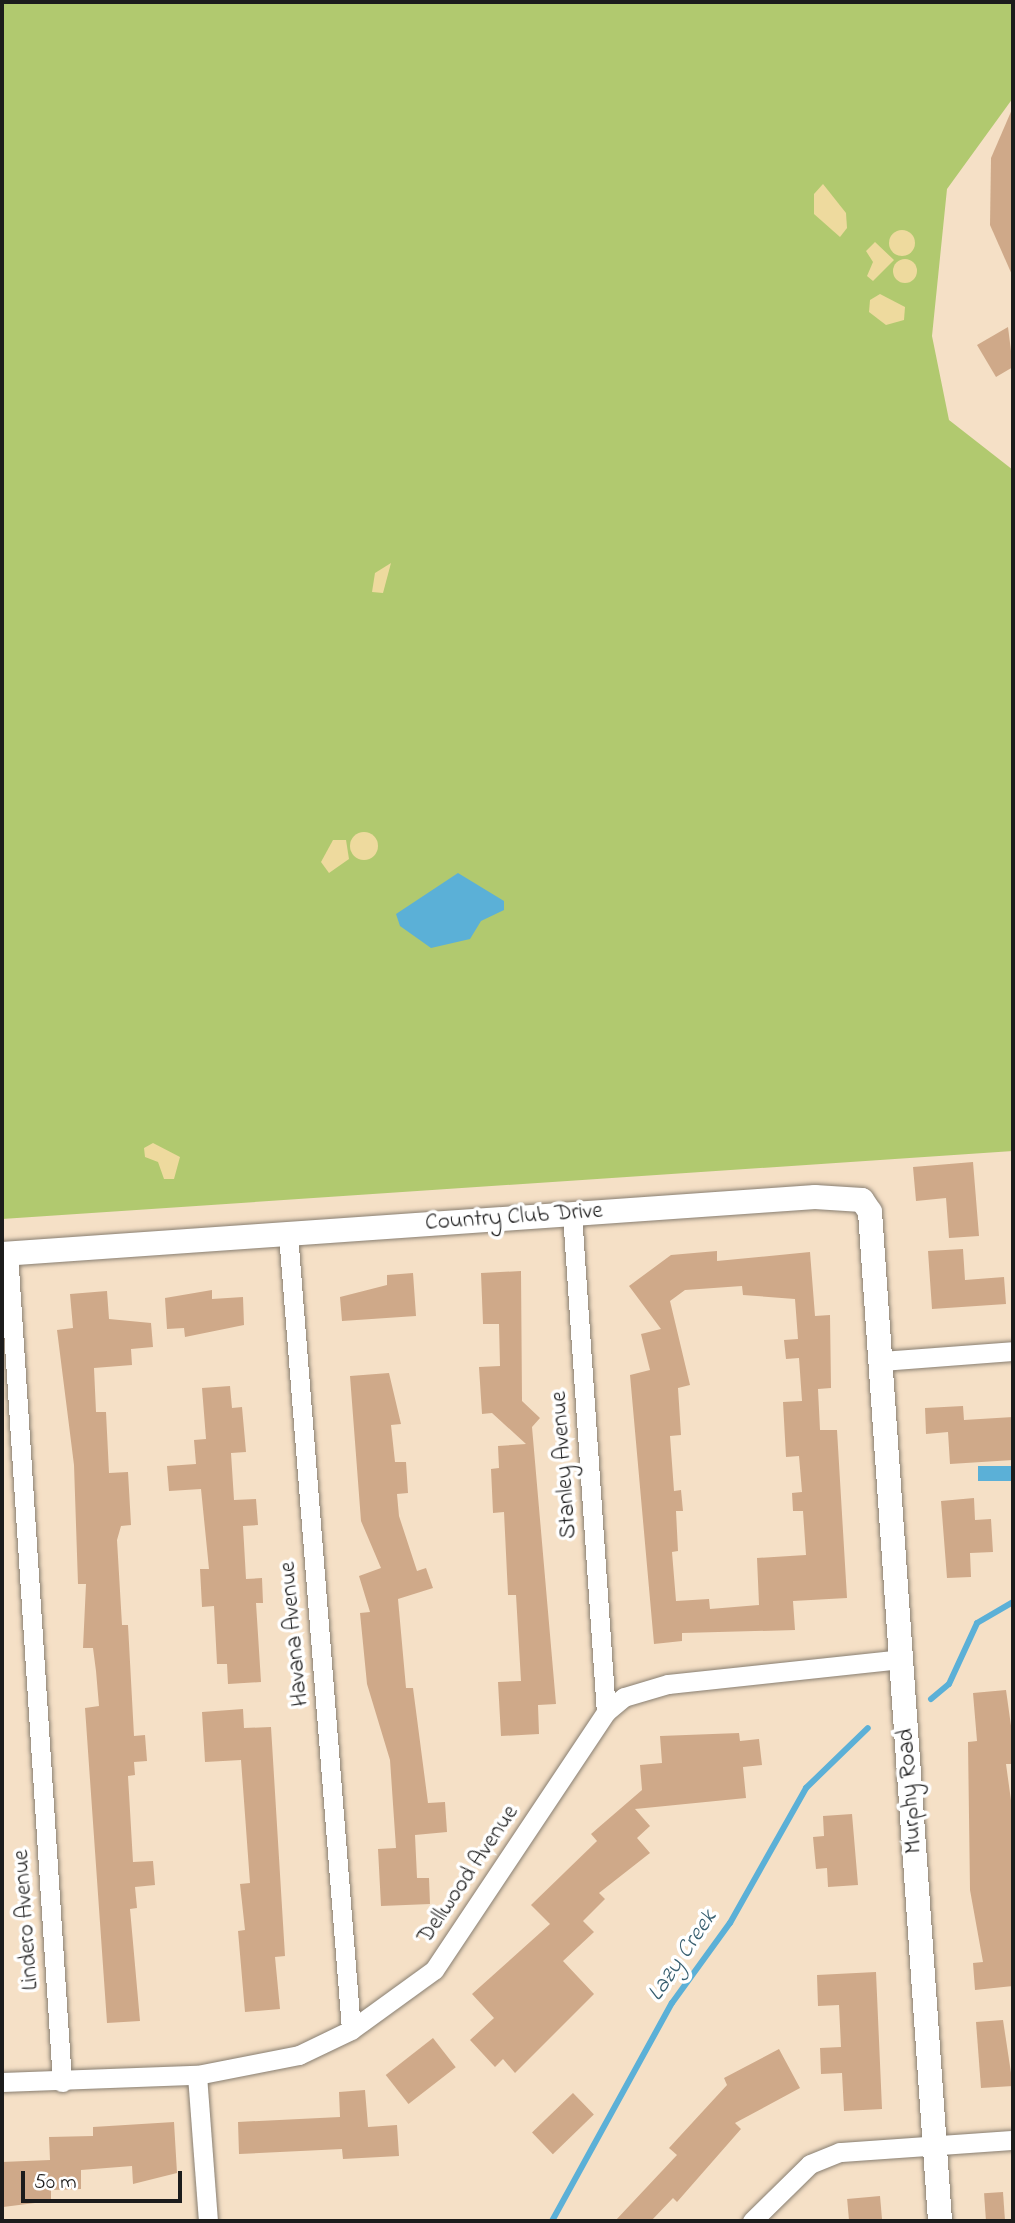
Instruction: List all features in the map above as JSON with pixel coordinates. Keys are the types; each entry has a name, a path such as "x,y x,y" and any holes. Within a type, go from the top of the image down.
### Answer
{"street":[{"name":"Country Club Drive","path":"5,1253 572,1214 862,1199 870,1212 881,1361"},
{"name":"Stanley Avenue","path":"572,1214 607,1712"},
{"name":"Havana Avenue","path":"288,1234 351,2030"},
{"name":"Lindero Avenue","path":"5,1253 62,2082"},
{"path":"881,1361 1013,1350"},
{"name":"Murphy Road","path":"881,1361 940,2221"},
{"name":"Dellwood Avenue","path":"2,2082 62,2082 197,2075 299,2055 351,2030 434,1970 607,1712 624,1697 668,1684 901,1659"},
{"path":"197,2075 208,2221"},
{"path":"752,2221 810,2164 840,2152 1013,2140"}],"green space":[{"path":"2,2 1013,2 1013,98 947,189 932,336 949,420 1013,470 1013,1151 2,1219"}],"sand":[{"path":"823,184 846,213 847,228 840,237 814,214 814,194"},
{"path":"902,230 911,234 915,243 911,252 902,256 893,252 889,243 893,234"},
{"path":"875,242 894,260 873,281 867,276 873,262 866,251"},
{"path":"905,259 916,266 917,271 910,282 905,283 894,276 893,271 900,260"},
{"path":"880,294 905,307 904,320 886,325 869,312 870,300"},
{"path":"391,563 383,593 372,592 375,573"},
{"path":"364,832 374,836 378,846 374,856 364,860 354,856 350,846 354,836"},
{"path":"333,840 346,840 349,859 329,873 321,862"},
{"path":"153,1143 180,1157 174,1179 164,1179 158,1162 145,1157 144,1148"}],"water":[{"path":"458,873 504,901 504,910 481,921 470,939 431,948 400,926 396,914"},
{"path":"978,1466 1013,1466 1013,1481 978,1481"}],"building":[{"path":"1013,107 1013,277 990,225 991,158"},
{"path":"1008,327 1013,367 996,377 977,345"},
{"path":"973,1162 979,1236 949,1238 946,1198 916,1201 913,1167"},
{"path":"963,1249 965,1280 1004,1277 1006,1304 932,1309 928,1251"},
{"path":"717,1251 717,1261 810,1252 815,1316 830,1315 831,1388 818,1389 820,1430 837,1430 847,1598 793,1601 795,1630 682,1633 682,1641 654,1644 630,1375 650,1370 641,1334 661,1329 629,1286 671,1255","holes":["742,1286 743,1295 795,1299 798,1339 784,1340 786,1359 799,1358 802,1401 783,1402 786,1457 799,1456 802,1492 792,1493 793,1511 803,1511 806,1555 757,1558 759,1605 710,1609 709,1599 676,1601 672,1552 678,1551 676,1511 683,1511 681,1490 674,1491 670,1436 681,1435 678,1388 690,1385 670,1301 685,1290"]},
{"path":"521,1271 522,1401 540,1418 532,1427 556,1704 538,1705 539,1734 501,1736 498,1682 521,1681 516,1595 508,1595 504,1512 493,1513 491,1469 499,1468 498,1446 526,1444 492,1413 482,1414 479,1367 500,1366 499,1324 483,1324 481,1273"},
{"path":"413,1273 416,1316 342,1321 340,1297 387,1285 387,1275"},
{"path":"212,1290 212,1299 243,1297 244,1325 185,1337 184,1328 167,1329 165,1298"},
{"path":"107,1291 109,1319 151,1323 153,1347 131,1349 132,1365 94,1368 96,1412 106,1412 109,1473 128,1472 131,1525 121,1526 117,1540 122,1625 128,1625 134,1736 145,1735 147,1761 134,1762 135,1775 128,1776 133,1862 153,1861 155,1885 135,1887 137,1908 130,1909 140,2021 107,2023 85,1708 99,1706 93,1648 83,1648 86,1584 78,1584 74,1465 57,1330 73,1328 70,1294"},
{"path":"389,1373 401,1424 391,1425 395,1462 406,1462 408,1493 397,1494 399,1516 417,1571 426,1568 433,1588 398,1599 406,1688 413,1688 428,1803 445,1802 447,1832 415,1835 417,1878 429,1878 430,1904 381,1906 378,1849 396,1848 390,1760 367,1684 360,1613 370,1612 359,1576 381,1568 361,1521 350,1376"},
{"path":"230,1386 232,1408 242,1407 246,1452 231,1453 234,1500 256,1499 258,1525 243,1526 246,1579 262,1578 263,1603 256,1603 261,1682 228,1684 227,1664 217,1664 214,1606 202,1607 200,1569 209,1569 201,1489 169,1491 167,1466 196,1464 194,1440 206,1439 202,1388"},
{"path":"963,1406 964,1420 1013,1417 1013,1460 950,1464 948,1432 926,1434 925,1408"},
{"path":"974,1498 975,1520 991,1519 993,1552 970,1553 971,1577 947,1578 941,1501"},
{"path":"1006,1690 1013,1740 1013,1764 1006,1764 1013,1815 1013,1986 975,1990 973,1963 983,1962 970,1890 968,1742 977,1741 973,1693"},
{"path":"243,1709 244,1728 271,1727 285,1956 275,1957 280,2009 245,2012 238,1931 245,1930 240,1884 250,1883 241,1760 205,1762 202,1712"},
{"path":"739,1733 740,1741 759,1739 762,1765 743,1767 746,1798 635,1809 650,1826 637,1838 650,1853 599,1893 605,1899 583,1921 594,1932 563,1961 594,1994 515,2073 503,2059 495,2067 470,2040 494,2018 472,1994 550,1924 531,1905 597,1841 591,1834 642,1790 640,1765 662,1763 660,1736"},
{"path":"852,1814 858,1885 828,1887 827,1868 816,1869 813,1837 824,1836 823,1816"},
{"path":"876,1972 882,2109 844,2111 842,2073 821,2074 820,2048 841,2047 839,2005 818,2006 817,1975"},
{"path":"1003,2020 1013,2086 981,2088 976,2022"},
{"path":"433,2038 456,2067 408,2104 386,2075"},
{"path":"779,2049 800,2088 735,2123 741,2129 677,2202 673,2198 651,2221 615,2221 677,2155 669,2148 727,2085 724,2078"},
{"path":"365,2090 368,2127 397,2125 399,2156 343,2159 342,2149 239,2154 238,2122 340,2117 339,2092"},
{"path":"573,2093 594,2115 553,2154 532,2133"},
{"path":"174,2122 177,2173 133,2184 132,2166 81,2170 81,2189 51,2190 51,2201 3,2207 2,2162 50,2160 49,2137 93,2136 93,2127"},
{"path":"1003,2192 1005,2221 986,2221 984,2193"},
{"path":"880,2196 882,2221 849,2221 847,2199"}],"waterway":[{"name":"Lazy Creek","path":"931,1699 949,1684 977,1623 1013,1602"},
{"name":"Lazy Creek","path":"552,2221 672,2003 730,1923 806,1788 868,1728"}]}
